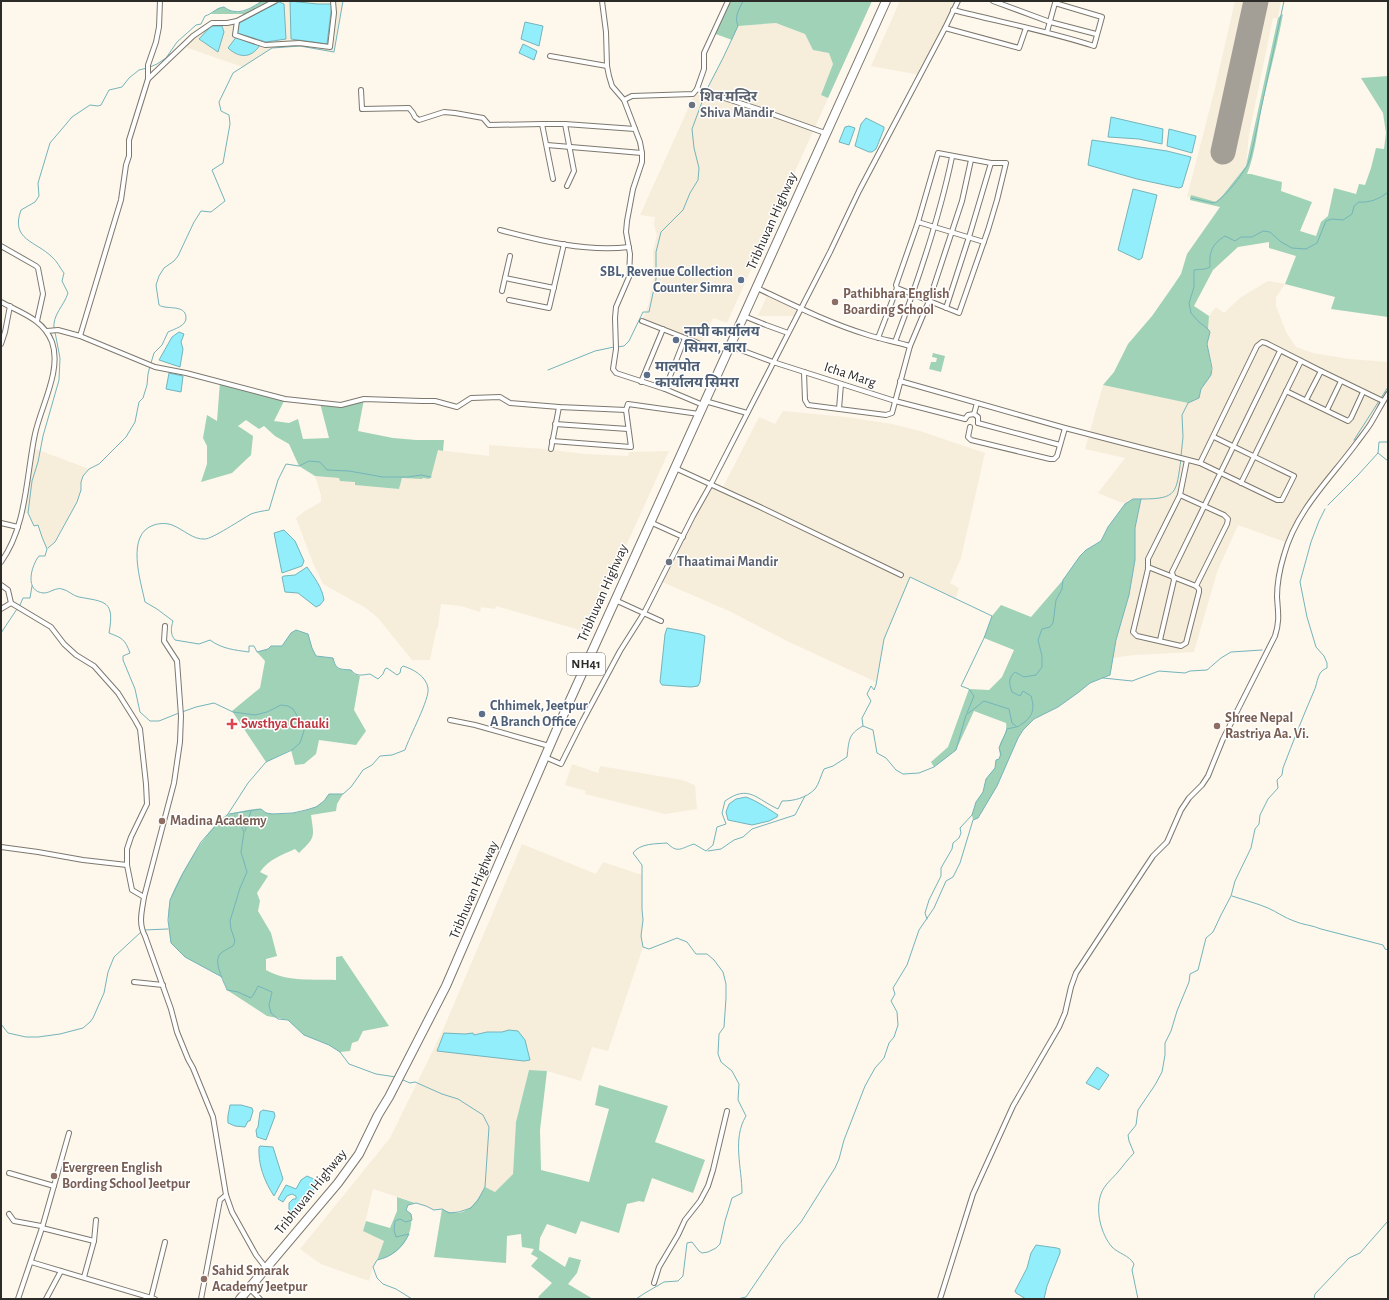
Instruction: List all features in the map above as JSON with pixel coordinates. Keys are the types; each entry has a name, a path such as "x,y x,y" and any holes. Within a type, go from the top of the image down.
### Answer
{"highway":[{"name":"Tribhuvan Highway","path":"240,1299 338,1183 359,1154 446,986 544,757 886,1"}],"street":[{"path":"80,336 121,200 126,165 129,156 129,140 148,79 148,65 156,42 159,27 160,1"},
{"path":"148,79 192,36 212,23 237,21 275,1"},
{"path":"237,21 235,34 265,45 299,43 330,47 334,13 333,1"},
{"path":"602,1 606,32 607,66 612,86 624,100 640,142 642,153 642,162 633,189 627,221 626,232 630,254 629,277 616,307 616,347 613,369 616,373 704,403 747,413"},
{"path":"624,100 632,96 693,94 697,89 704,69 704,53 728,1"},
{"path":"544,757 561,764 602,684 644,613 801,310 852,205 958,1"},
{"path":"993,1 1050,22 1096,34"},
{"path":"953,10 1047,32 1094,46 1102,16 1055,3 1047,32"},
{"path":"945,28 1019,48 1026,28"},
{"path":"550,56 607,66"},
{"path":"697,89 825,133"},
{"path":"361,90 362,109 409,108 415,117 420,120 444,112 456,112 483,118 488,125 565,124 635,129"},
{"path":"542,124 553,179"},
{"path":"565,124 574,171 567,186"},
{"path":"547,145 642,153"},
{"path":"878,338 897,288 896,285 918,222 938,153 971,160 1006,163 997,200 960,313 897,288"},
{"path":"895,342 913,294 945,192 952,156"},
{"path":"804,372 806,403 811,406 888,415 893,411 910,346 929,301 962,201 971,160"},
{"path":"946,308 992,163"},
{"path":"918,222 984,242"},
{"path":"500,230 527,238 603,250 629,248"},
{"path":"509,300 549,308 564,244"},
{"path":"1,246 38,268 43,294 37,321"},
{"path":"502,291 510,256"},
{"path":"505,278 554,288"},
{"path":"757,288 801,310 878,338 910,346"},
{"path":"1,302 37,321 49,331 53,344 54,357 50,390 35,434 29,475 18,527 6,556 1,562"},
{"path":"1,344 10,306"},
{"path":"744,316 788,333"},
{"path":"642,321 698,343"},
{"path":"641,382 662,329"},
{"path":"49,331 58,330 80,336 143,363 285,399 341,405 364,399 435,402 457,407 471,398 500,397 510,403 626,410"},
{"path":"664,389 685,338"},
{"path":"1200,463 1257,346 1262,342 1381,400"},
{"name":"Icha Marg","path":"730,346 773,362 895,401 965,419"},
{"path":"1160,640 1174,580 1172,575 1174,568 1280,351"},
{"path":"1241,482 1300,361"},
{"path":"1306,400 1321,371"},
{"path":"900,381 1065,428 1200,463 1279,500 1282,500 1294,476 1254,455 1214,437"},
{"path":"1327,410 1341,381"},
{"path":"839,409 841,384"},
{"path":"1286,391 1348,421 1351,418 1363,392"},
{"path":"940,1299 973,1194 1013,1106 1059,1027 1065,1013 1076,973 1153,856 1167,842 1185,804 1208,776 1223,739 1275,636 1279,624 1277,596 1279,578 1284,555 1299,519 1313,497 1333,474 1371,423 1381,400 1388,394"},
{"path":"974,414 976,402"},
{"path":"552,441 631,447 626,410 628,404 699,414"},
{"path":"551,449 559,407"},
{"path":"970,427 966,424 965,419 968,415 974,414"},
{"path":"970,427 975,427 978,423 978,416 974,414"},
{"path":"978,423 1060,445"},
{"path":"555,424 628,429"},
{"path":"970,427 968,437 971,440 1050,459 1054,459 1057,456 1065,428"},
{"path":"1148,567 1172,575 1196,586 1199,589 1186,643 1181,646 1137,636 1134,632 1148,567 1148,559 1180,495 1185,459"},
{"path":"675,468 901,575"},
{"path":"1180,495 1224,515 1228,519 1196,586"},
{"path":"650,522 683,537"},
{"path":"1,523 18,527"},
{"path":"1,585 8,590 11,603 51,627 64,644 76,655 94,666 118,693 140,729 147,804 131,837 127,849 126,865 132,890 144,897"},
{"path":"615,600 661,621"},
{"path":"1,609 11,603"},
{"path":"165,626 164,641 177,661 181,716 180,742 174,783 144,897 140,924 163,985 177,1032 213,1117 226,1195 232,1212 256,1254 266,1268"},
{"path":"450,720 475,725 549,746"},
{"path":"1,847 126,865"},
{"path":"134,982 163,985"},
{"path":"654,1283 659,1267 685,1220 700,1201 708,1186 727,1111"},
{"path":"18,1299 42,1228 69,1133"},
{"path":"10,1173 54,1186"},
{"path":"201,1299 220,1200 226,1195"},
{"path":"9,1214 14,1221 41,1226 42,1228 94,1241"},
{"path":"84,1277 94,1241 96,1220"},
{"path":"31,1262 153,1298 165,1242"},
{"path":"46,1299 61,1271"},
{"path":"250,1288 260,1299"}],"shaded area":[{"path":"275,1 335,1 342,3 334,52 300,46 272,48 243,67 182,46 212,23 237,21"},
{"path":"900,1 958,1 920,75 871,66"},
{"path":"1235,1 1281,1 1278,18 1273,18 1249,134 1246,166 1216,202 1187,197 1215,88"},
{"path":"776,23 805,34 813,50 829,52 833,64 821,95 828,98 727,323 713,318 701,344 642,320 649,303 654,278 653,251 657,235 654,225 655,217 640,215 697,89 707,92 707,89 738,26"},
{"path":"1268,281 1285,284 1276,297 1276,306 1286,332 1296,347 1313,353 1349,359 1388,362 1388,394 1371,423 1313,497 1288,543 1238,525 1217,572 1194,652 1134,655 1112,658 1129,595 1135,560 1135,528 1141,500 1129,500 1125,504 1098,493 1125,458 1085,449 1103,385 1188,403 1199,398 1201,389 1211,375 1211,365 1207,344 1210,332 1208,329 1209,316 1216,307 1224,313 1241,297"},
{"path":"768,293 801,310 797,316 758,316"},
{"path":"783,411 846,417 892,424 920,431 985,453 961,558 950,583 959,588 956,598 910,577 884,639 876,682 789,642 729,611 660,581 711,484 722,489 759,417 775,424"},
{"path":"489,445 585,454 628,456 629,452 669,451 587,632 496,606 495,609 481,607 480,612 461,606 441,604 438,627 430,660 412,660 378,618 366,608 323,584 313,563 296,518 321,502 321,495 315,476 339,478 355,482 356,485 399,489 402,478 429,479 438,450 489,456"},
{"path":"33,448 89,469 83,476 77,502 54,542 47,549 38,525 34,526 28,513 22,513"},
{"path":"572,764 598,773 600,766 682,780 695,785 697,809 665,814 585,794 586,791 565,785"},
{"path":"522,844 596,874 603,862 642,875 643,920 641,936 643,947 608,1051 592,1047 581,1081 547,1071 529,1070 516,1122 513,1174 495,1192 485,1187 478,1200 471,1208 459,1212 449,1213 442,1209 434,1210 373,1189 363,1231 384,1241 369,1281 321,1264 300,1249 390,1138 442,1032"}],"green space":[{"path":"262,1 275,1 250,14 211,14 218,8 224,7 234,12 243,12"},
{"path":"728,1 872,1 828,98 821,95 833,64 829,53 813,50 805,34 776,23 738,26 732,40 713,33"},
{"path":"1283,14 1261,111 1254,151 1247,174 1282,182 1281,191 1312,202 1300,231 1316,236 1321,222 1328,216 1334,188 1356,194 1359,184 1365,185 1376,148 1384,149 1386,133 1383,113 1361,78 1388,76 1388,317 1331,309 1335,297 1285,284 1296,256 1269,248 1269,242 1238,247 1213,270 1194,306 1209,316 1208,329 1210,332 1207,344 1211,365 1211,375 1201,389 1199,398 1188,403 1103,385 1114,372 1128,344 1152,316 1181,274 1187,254 1220,207 1190,200 1191,195 1216,202 1246,166 1278,18"},
{"path":"933,353 945,356 941,372 929,369 931,362 936,362 937,358 932,357"},
{"path":"220,382 285,399 274,421 289,423 298,419 303,439 329,438 320,403 341,405 364,399 358,431 393,438 444,440 443,451 438,450 431,477 429,479 402,478 399,489 355,485 355,482 340,481 339,478 315,476 299,466 289,444 275,436 264,426 259,429 246,420 238,426 253,436 251,455 232,473 201,482 207,464 207,446 203,438 207,415 217,421"},
{"path":"1133,499 1141,499 1135,528 1135,560 1129,595 1116,640 1110,675 1090,683 1058,707 1034,719 1023,730 997,786 978,818 973,820 972,815 976,802 983,792 986,779 995,768 996,760 999,759 999,746 1006,731 1006,723 974,711 956,750 934,767 931,762 948,747 969,689 989,690 1002,677 1014,650 984,638 992,616 1001,605 1031,617 1063,580 1080,556 1086,550 1101,541 1108,527 1125,504"},
{"path":"296,630 308,634 316,656 333,658 337,667 351,670 354,674 360,676 354,710 366,731 356,745 319,740 316,754 304,764 295,765 291,750 266,762 232,711 260,688 265,661 257,652 268,649 271,646 282,646 291,633"},
{"path":"329,794 343,794 337,804 336,811 311,815 313,832 311,840 299,853 295,849 267,864 260,872 268,876 257,893 260,901 258,911 271,933 277,956 266,959 266,970 274,974 291,978 336,980 336,957 342,956 389,1026 363,1031 358,1041 352,1043 350,1051 340,1052 329,1045 304,1035 288,1020 267,1016 227,990 222,977 185,957 171,943 169,922 170,901 186,866 204,839 222,818 232,813 255,809 260,809 267,813 274,814 298,812 319,805"},
{"path":"529,1070 547,1071 540,1130 541,1170 589,1182 609,1109 595,1105 599,1085 668,1106 655,1142 705,1160 693,1193 652,1178 644,1202 639,1201 627,1204 619,1233 581,1221 576,1234 547,1224 540,1238 539,1250 565,1267 569,1257 581,1260 577,1273 568,1284 593,1299 538,1299 539,1296 552,1283 531,1266 538,1258 531,1254 534,1249 522,1247 521,1234 507,1236 506,1263 434,1257 442,1209 457,1213 463,1212 473,1205 485,1187 495,1192 513,1174 516,1122"},
{"path":"397,1197 415,1203 408,1205 406,1210 411,1214 410,1230 407,1238 398,1250 385,1258 377,1260 384,1241 363,1231 366,1221 390,1228 397,1211"}],"water":[{"path":"290,1 332,4 327,44 291,39"},
{"path":"279,2 284,4 286,39 266,42 237,33 239,23"},
{"path":"525,22 543,26 539,46 521,39"},
{"path":"211,26 222,26 224,32 218,52 199,39"},
{"path":"237,36 260,45 253,53 249,55 245,56 236,54 228,48"},
{"path":"523,44 537,51 534,60 519,53"},
{"path":"1111,117 1163,129 1162,144 1139,139 1108,137"},
{"path":"866,118 884,127 876,149 872,152 855,146 861,124"},
{"path":"849,126 855,128 849,145 839,142 845,127"},
{"path":"1169,129 1196,136 1192,153 1167,146"},
{"path":"1092,140 1167,151 1191,157 1182,187 1179,188 1137,179 1088,165"},
{"path":"1133,189 1157,195 1142,258 1139,260 1118,250"},
{"path":"179,332 184,334 181,342 183,349 180,367 159,360 172,337"},
{"path":"169,373 183,376 181,392 166,389"},
{"path":"284,530 295,541 304,561 302,566 282,573 274,533"},
{"path":"307,567 317,582 323,595 324,600 316,607 298,593 285,592 282,577 295,575"},
{"path":"667,628 705,636 700,682 698,686 662,685 660,682 665,634"},
{"path":"746,797 778,815 777,817 769,821 752,825 728,820 726,812 729,804 736,799"},
{"path":"509,1030 518,1031 525,1040 530,1060 524,1061 437,1051 444,1033 473,1033 474,1035"},
{"path":"1097,1067 1109,1075 1099,1090 1086,1083"},
{"path":"230,1105 241,1105 252,1108 253,1111 250,1121 248,1121 245,1127 235,1126 228,1123"},
{"path":"263,1110 274,1112 275,1116 266,1140 257,1137 256,1130 258,1127 260,1112"},
{"path":"260,1146 273,1147 283,1179 274,1196 262,1172 259,1153"},
{"path":"307,1176 320,1182 294,1213 289,1210 289,1203 293,1199 296,1199 296,1196 292,1194 287,1196 283,1202 278,1199 286,1185 296,1189 301,1180"},
{"path":"1036,1245 1060,1249 1060,1253 1047,1286 1044,1299 1026,1299 1015,1291 1027,1268 1031,1253"}],"waterway":[{"path":"150,67 166,58 177,42 196,25 201,24 205,16 224,7 229,10 239,12 243,11 262,1"},
{"path":"151,363 154,353 162,345 168,332 180,327 186,320 185,313 182,310 159,305 156,285 159,276 164,268 178,256 194,222 201,211 211,212 225,201 212,170 223,163 230,124 229,115 221,111 219,102 233,73 272,48 300,46 334,52 343,1"},
{"path":"706,91 738,26 737,16 743,1"},
{"path":"1191,198 1213,203 1217,201 1222,198 1248,164 1251,156 1284,1"},
{"path":"54,329 56,315 68,293 62,281 64,273 54,259 26,239 22,234 19,228 21,210 35,202 39,196 38,183 50,143 72,117 90,105 101,105 109,90 122,87 129,78 139,70 147,68"},
{"path":"617,347 624,346 629,341 643,312 649,312 656,279 656,252 661,232 683,210 690,193 698,180 699,168 694,148 692,129 705,94"},
{"path":"1181,456 1183,437 1182,415 1188,403 1199,398 1201,389 1211,375 1212,368 1207,344 1210,332 1191,313 1189,303 1194,287 1194,270 1210,267 1212,249 1214,245 1225,236 1235,241 1241,237 1252,237 1263,231 1270,232 1281,242 1292,248 1306,249 1317,243 1326,221 1332,219 1343,220 1352,214 1354,206 1359,202 1374,200 1382,197 1388,192"},
{"path":"55,332 60,358 59,380 32,481 28,513 34,526 38,525 47,549 45,556 39,556 36,560 32,572 32,583 38,592 44,593 62,589 77,596 106,604 109,608 110,614 109,633 122,640 130,653 123,656 123,660 135,689 140,712 150,721 159,721 179,713"},
{"path":"548,370 595,351 614,347"},
{"path":"48,548 55,542 77,502 83,476 89,469 99,464 126,437 135,422 139,402 143,398 147,385 150,366"},
{"path":"1381,398 1388,387"},
{"path":"1354,440 1379,401"},
{"path":"1328,505 1378,453 1379,442 1388,442"},
{"path":"1378,453 1388,461"},
{"path":"737,1299 746,1297 782,1244 801,1222 835,1168 865,1086 875,1068 884,1058 889,1043 894,1037 898,1025 897,1012 891,1001 895,994 893,988 907,965 919,930 934,908 946,881 953,877 960,863 973,820 978,818 997,786 1018,738 1023,730 1034,719 1058,707 1090,683 1110,675 1116,640 1129,595 1135,560 1135,528 1141,499 1162,498 1173,492 1178,480 1181,459"},
{"path":"229,814 261,809 266,813 272,814 293,813 316,807 324,801 329,794 343,794 351,787 363,770 372,765 380,756 392,755 405,750 423,709 428,693 427,684 422,677 411,669 403,666 400,673 397,675 387,668 385,669 383,674 378,679 370,674 357,675 351,670 339,668 335,665 333,658 316,656 308,634 296,630 291,633 282,646 271,646 268,649 257,652 254,646 249,646 249,652 224,647 210,640 199,644 175,640 171,631 173,621 145,602 138,571 137,559 137,548 140,538 145,530 154,525 168,524 196,538 205,539 251,514 269,510 278,480 286,464 299,466 309,461 320,462 327,470 349,471 383,477 408,477 421,475 431,477"},
{"path":"636,1299 664,1282 678,1281 683,1276 687,1243 692,1242 702,1253 708,1252 720,1244 732,1198 742,1193 739,1134 746,1116 738,1100 739,1084 732,1071 721,1062 718,1054 719,1034 724,1027 726,998 726,984 723,972 714,960 707,954 696,954 687,942 677,938 649,949 643,947 641,936 643,920 642,865 633,853 640,847 667,843 677,849 694,844 706,851 713,845 717,827 726,824 722,813 725,801 733,796 747,793 778,809 782,801 795,800 808,795 815,789 824,769 833,766 847,757 850,738 854,732 863,726 873,730 877,753 886,758 896,770 903,774 919,773 934,767 956,750 966,715 984,701 1009,709 1012,723 1017,727 1022,724 1029,718 1032,711 1033,706 1031,696 1023,691 1020,696 1012,692 1010,684 1011,677 1015,672 1024,677 1036,675 1042,667 1042,656 1038,640 1042,629 1050,627 1053,623 1056,600 1062,589 1063,580 1080,556 1086,550 1101,541 1108,527 1125,504 1133,499 1141,499"},
{"path":"1138,1299 1132,1270 1134,1264 1112,1247 1108,1242 1100,1222 1099,1201 1102,1191 1106,1185 1134,1153 1128,1135 1136,1125 1138,1110 1162,1072 1165,1055 1165,1043 1189,982 1190,974 1198,970 1206,938 1213,932 1231,896 1235,881 1251,848 1255,829 1259,824 1260,815 1268,799 1278,788 1277,780 1282,775 1283,768 1315,689 1319,675 1327,668 1327,663 1324,656 1316,647 1307,617 1300,582 1311,542 1325,509"},
{"path":"863,726 862,718 871,701 867,694 871,686 874,690 876,685 884,639 910,577 992,616 984,638 961,686 969,689 974,696 967,713"},
{"path":"20,605 23,598 30,598 32,586"},
{"path":"1,633 17,609"},
{"path":"1103,678 1132,681 1159,671 1185,673 1190,671 1207,670 1231,652 1262,650"},
{"path":"182,712 214,703 233,712 255,715 267,712 281,705 288,706 293,709 301,722 304,731 300,743 292,750 266,762 248,783 228,814 201,842 183,873 170,900 168,920 171,943 185,957 222,977"},
{"path":"927,919 925,913 929,900 941,876 941,868 952,849 953,843 959,838 961,833 960,828 972,815 976,802 983,792 986,779 995,768 996,760 999,759 1001,754 999,748 1007,729 1016,727"},
{"path":"708,851 721,849 734,840 743,837 752,829 795,815 805,796"},
{"path":"245,831 251,811"},
{"path":"232,823 240,823 244,832 241,852 247,872 240,888 230,921 235,941 233,946 221,953 218,958 218,967 227,990 238,992 251,998 258,986 272,992 269,1005 271,1013 278,1019 288,1020 304,1035 329,1045 340,1052 349,1064 376,1074 396,1077"},
{"path":"1232,896 1268,908 1297,922 1383,945 1385,949 1388,950"},
{"path":"144,930 168,929"},
{"path":"1,1024 8,1033 26,1037 60,1034 83,1028 93,1018 104,993 108,972 114,957 141,932"},
{"path":"403,1080 410,1083 415,1082 442,1094 458,1099 483,1115 489,1127 485,1187 478,1200 471,1208 459,1212 449,1213 442,1209 434,1210 416,1203 408,1205 406,1210 411,1214 412,1220 406,1222 400,1219 395,1221 394,1230 396,1237 409,1234 400,1248 387,1257 377,1260 373,1267 377,1278 383,1284 396,1289 412,1299"},
{"path":"1314,1299 1315,1294 1349,1258 1360,1253 1388,1221"}],"runway":[{"path":"1223,152 1256,1"}],"place":[{"name":"शिव मन्दिर Shiva Mandir","path":"692,105"},
{"name":"SBL, Revenue Collection Counter Simra","path":"741,280"},
{"name":"Pathibhara English Boarding School","path":"835,302"},
{"name":"नापी कार्यालय सिमरा, बारा","path":"676,340"},
{"name":"मालपोत कार्यालय सिमरा","path":"647,375"},
{"name":"Thaatimai Mandir","path":"669,562"},
{"name":"Chhimek, Jeetpur A Branch Office","path":"482,714"},
{"name":"Swsthya Chauki","path":"232,724"},
{"name":"Shree Nepal Rastriya Aa. Vi.","path":"1217,726"},
{"name":"Madina Academy","path":"162,821"},
{"name":"Evergreen English Bording School Jeetpur","path":"54,1176"},
{"name":"Sahid Smarak Academy Jeetpur","path":"204,1279"}]}
